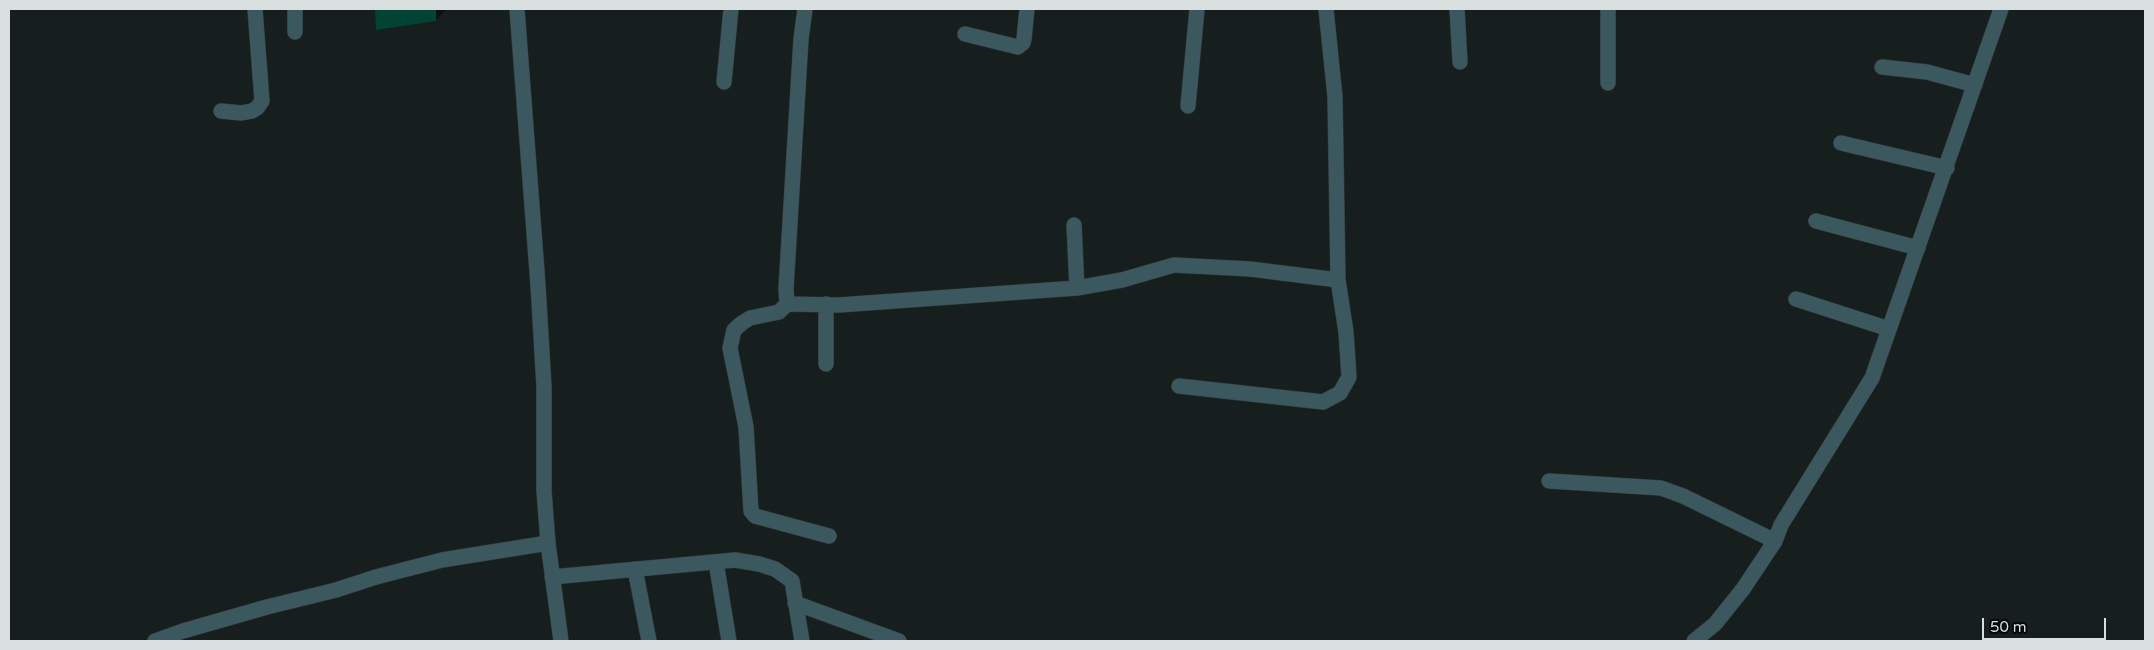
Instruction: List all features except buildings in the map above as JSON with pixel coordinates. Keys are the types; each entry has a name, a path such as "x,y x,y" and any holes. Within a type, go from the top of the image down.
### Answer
{"street":[{"path":"221,111 241,113 257,108 262,101 255,9"},
{"path":"295,9 295,32"},
{"path":"517,9 544,387 544,491 548,543 561,641"},
{"path":"724,82 731,9"},
{"path":"787,304 786,289 805,9"},
{"path":"964,34 1018,47 1023,43 1024,39 1027,9"},
{"path":"1188,106 1197,9"},
{"path":"1179,386 1323,402 1340,394 1349,377 1346,332 1338,280 1335,96 1326,9"},
{"path":"1457,9 1460,62"},
{"path":"1608,9 1608,83"},
{"path":"1694,641 1715,624 1744,589 1775,541 1781,525 1872,378 2001,9"},
{"path":"1882,67 1927,72 1975,85"},
{"path":"1841,143 1946,168"},
{"path":"1816,221 1918,248"},
{"path":"1074,226 1077,288"},
{"path":"829,536 755,516 751,511 746,427 730,348 734,330 750,318 778,312 787,304 826,304 1077,288 1122,280 1174,265 1250,269 1338,280"},
{"path":"1796,299 1889,330"},
{"path":"826,304 826,364"},
{"path":"1549,481 1661,488 1684,496 1775,541"},
{"path":"155,641 258,610 442,560 548,543"},
{"path":"552,577 735,560 759,564 775,570 792,581 802,641"},
{"path":"716,562 729,641"},
{"path":"635,570 649,641"},
{"path":"795,603 899,641"}]}
